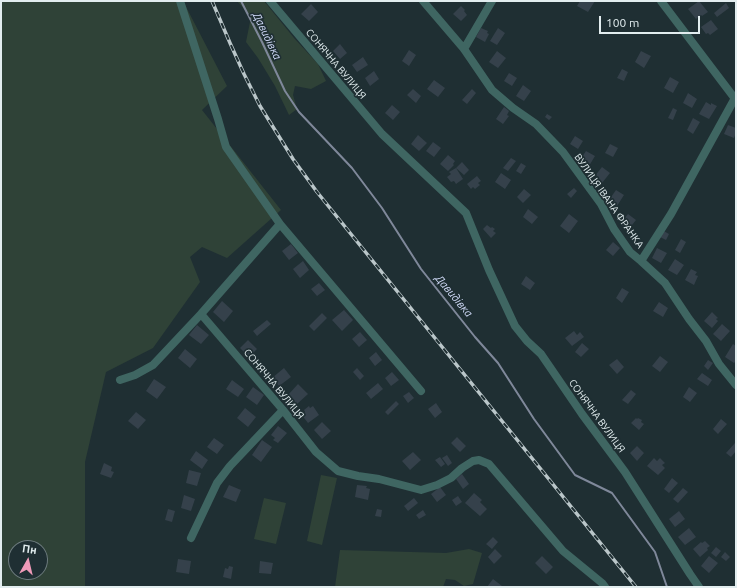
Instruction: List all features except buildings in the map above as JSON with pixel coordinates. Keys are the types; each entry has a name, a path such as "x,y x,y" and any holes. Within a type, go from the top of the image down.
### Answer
{"street":[{"path":"180,1 226,147 280,224 421,392"},
{"name":"СОНЯЧНА ВУЛИЦЯ","path":"270,1 382,134 466,212 489,270 515,326 527,341 541,354 582,414 625,472 699,587"},
{"name":"ВУЛИЦЯ ІВАНА ФРАНКА","path":"423,1 464,49 492,90 513,108 536,124 562,152 601,204 614,229 630,252 665,283 706,341 719,364 736,385"},
{"path":"464,49 492,1"},
{"path":"641,261 671,214 735,99 661,1"},
{"path":"120,380 135,375 152,366 201,314 280,224"},
{"name":"СОНЯЧНА ВУЛИЦЯ","path":"201,314 283,410 316,452 338,471 379,479 421,490 437,485 451,478 473,461 479,460 489,464 563,551 605,587"},
{"path":"191,538 217,483 230,466 283,410"}],"green space":[{"path":"1,1 183,1 227,86 202,110 281,210 227,258 202,247 190,257 200,282 153,348 106,372 85,462 86,587 1,587"},
{"path":"237,1 264,1 294,38 318,64 326,81 311,89 295,86 293,95 297,109 289,115 275,86 258,58 246,42 251,17"},
{"path":"321,475 337,478 322,545 307,541"},
{"path":"264,498 286,503 276,544 254,539"},
{"path":"469,549 482,553 473,584 464,586 455,580 446,579 443,587 335,587 340,550 446,553"}],"waterway":[{"name":"Давидівка","path":"241,1 285,91 299,112 352,168 382,208 421,269 475,337 498,363 534,419 575,475 612,493 655,552 667,587"}],"railway":[{"path":"212,1 244,74 260,106 293,159 317,192 636,587"}]}
